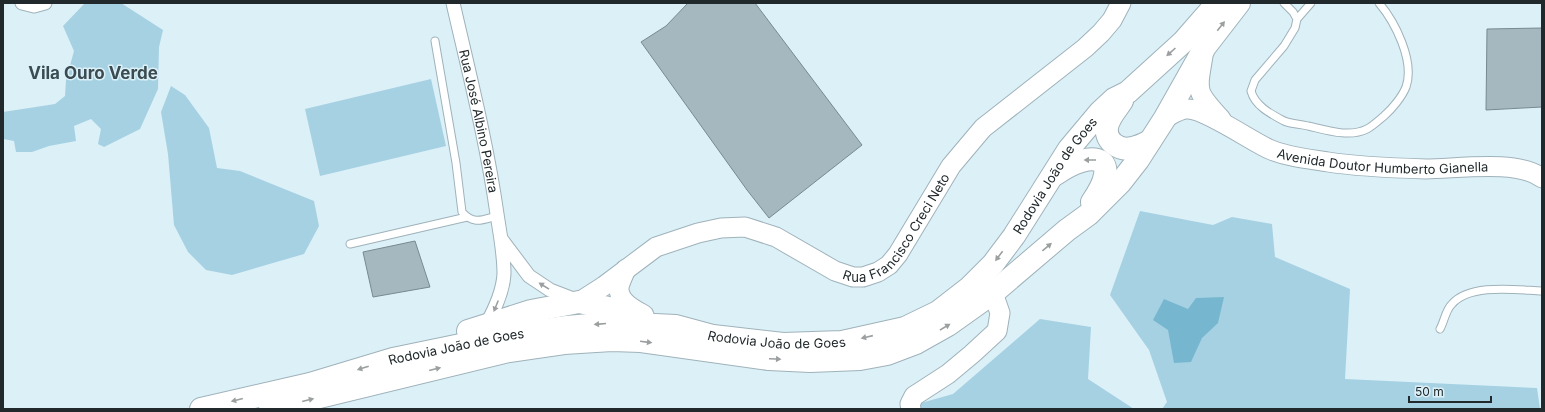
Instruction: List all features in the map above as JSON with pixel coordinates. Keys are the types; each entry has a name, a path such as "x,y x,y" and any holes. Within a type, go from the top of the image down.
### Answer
{"highway":[{"name":"Rodovia João de Goes","path":"201,409 310,384 393,359 509,335 567,327 612,323 676,326 713,336 783,344 842,342 905,328 938,312 969,288 993,264 1014,236 1070,149 1100,112 1114,100 1128,92 1182,42 1217,3"},
{"name":"Rodovia João de Goes","path":"270,409 509,351 564,343 612,340 642,341 769,359 810,361 860,359 887,354 916,344 948,325 993,293 1067,230 1089,214 1120,183 1138,160 1150,141 1205,46 1239,3"},
{"path":"1128,92 1109,120 1107,129 1109,138 1113,144 1130,148 1150,141"},
{"path":"1052,177 1067,166 1079,160 1097,160 1104,164 1106,169 1102,186 1092,201 1067,230"},
{"path":"393,359 486,325 531,311 579,302 645,316 676,326"}],"main road":[{"name":"Rua Francisco Creci Neto","path":"579,302 604,286 656,247 698,233 721,228 745,227 776,237 835,271 854,277 863,277 878,272 889,265 898,254 951,166 983,128 1102,33 1112,20 1121,3"},
{"name":"Avenida Doutor Humberto Gianella","path":"1205,46 1198,82 1199,91 1202,98 1227,126"},
{"name":"Avenida Doutor Humberto Gianella","path":"1164,118 1188,109 1199,112 1271,150 1303,158 1330,162 1411,169 1503,166 1528,171 1542,178"},
{"path":"626,269 619,287 622,298 628,305 645,316"},
{"path":"911,409 910,404 914,396 948,374 997,331 1000,313 993,293"}],"street":[{"path":"22,3 34,6 45,3"},
{"name":"Rua José Albino Pereira","path":"453,3 491,175 502,240 503,281 498,300 486,325"},
{"name":"Rua José Albino Pereira","path":"502,240 528,276 550,290 579,302"}],"lane":[{"path":"1284,3 1293,12 1297,19"},
{"path":"1311,3 1297,19 1290,37 1255,80 1251,91 1252,96 1264,109 1286,121 1333,132 1354,132 1367,129 1390,111 1406,88 1407,65 1402,40 1393,23 1379,3"},
{"path":"435,41 456,163 462,212 467,217 476,221 497,216"},
{"path":"350,244 467,217"},
{"path":"1440,329 1452,304 1467,293 1484,290 1542,291"}],"shaded area":[{"path":"85,3 121,3 163,30 159,47 158,89 140,129 104,147 98,144 101,129 91,119 74,126 76,141 49,146 32,152 16,152 14,141 3,139 3,112 55,104 65,96 66,80 74,51 63,26"},
{"path":"431,79 446,146 320,176 305,109"},
{"path":"171,86 185,95 209,128 217,168 240,171 314,201 319,226 304,254 232,275 206,270 188,252 174,225 168,154 161,112"},
{"path":"1140,211 1213,225 1232,217 1272,224 1275,257 1350,289 1345,379 1537,388 1540,409 1162,409 1167,402 1149,350 1110,295"},
{"path":"1224,297 1218,323 1202,338 1191,362 1174,363 1168,330 1153,320 1164,299 1188,309 1196,298"},
{"path":"1040,319 1091,327 1088,379 1134,409 916,409 914,405 953,394"}],"building":[{"path":"688,3 755,3 862,145 769,218 747,190 641,42 666,26"},
{"path":"1542,28 1542,107 1486,110 1487,29"},
{"path":"415,241 430,287 373,297 363,252"}],"district":[{"name":"Vila Ouro Verde","path":"93,73"}]}
